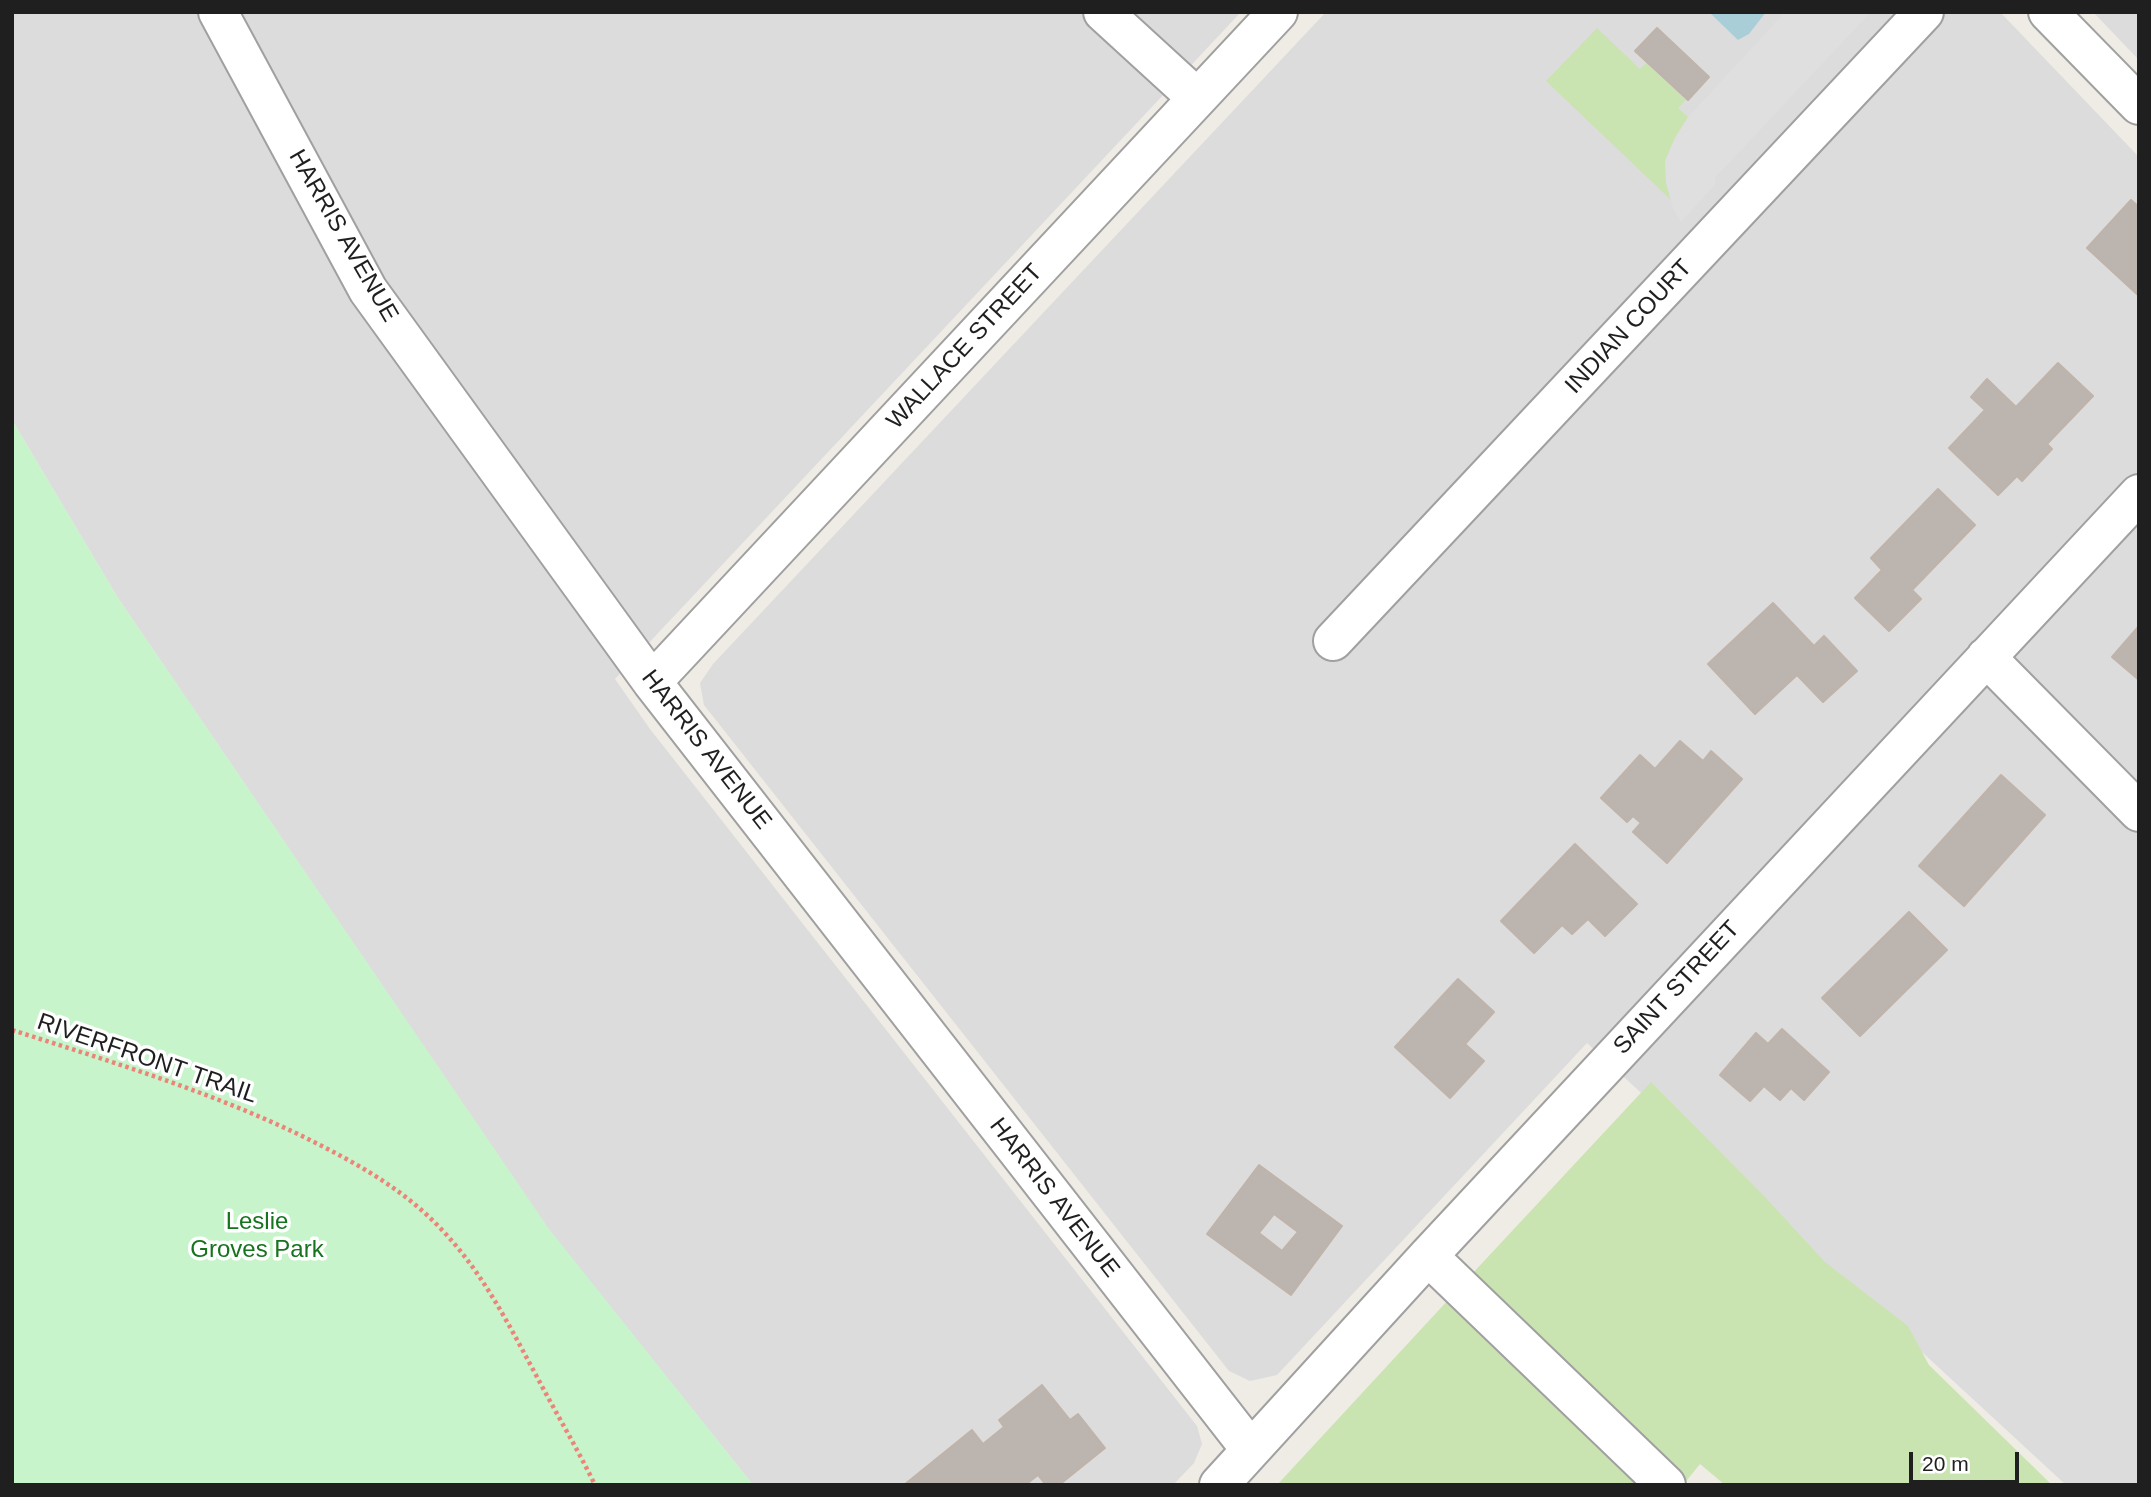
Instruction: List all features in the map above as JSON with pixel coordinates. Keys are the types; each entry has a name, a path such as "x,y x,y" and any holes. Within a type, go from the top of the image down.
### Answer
{"street":[{"name":"HARRIS AVENUE","path":"218,12 368,290 652,682 1251,1450"},
{"path":"1103,12 1197,98"},
{"name":"WALLACE STREET","path":"652,682 1278,12"},
{"name":"INDIAN COURT","path":"1333,641 1924,12"},
{"path":"2048,12 2139,105"},
{"name":"SAINT STREET","path":"1219,1485 1428,1256 2139,494"},
{"path":"1986,657 2139,812"},
{"path":"1428,1256 1666,1485"}],"path":[{"name":"RIVERFRONT TRAIL","path":"12,1030 141,1070 229,1104 347,1158 402,1192 442,1230 473,1267 499,1306 595,1485"}],"shaded area":[{"path":"12,12 1241,12 615,679 650,729 1197,1426 1202,1444 1194,1463 1173,1485 753,1485 549,1230 118,598 12,420"},
{"path":"1326,12 2000,12 2139,157 2139,1485 2066,1485 1587,1043 1277,1375 1250,1381 1229,1371 704,705 700,683 713,664"},
{"path":"1785,12 1871,12 1715,178 1715,185 1681,222 1673,208 1666,183 1665,161 1675,138 1688,117"},
{"path":"2093,12 2139,12 2139,60"}],"green space":[{"path":"1597,28 1640,69 1646,63 1686,100 1678,108 1688,117 1675,138 1666,165 1671,200 1546,81"},
{"name":"Leslie Groves Park","path":"12,420 118,598 549,1229 753,1485 12,1485"},
{"path":"1651,1082 1825,1262 1908,1326 1929,1365 2052,1485 1725,1485 1700,1464 1683,1485 1471,1275"},
{"path":"1449,1299 1652,1485 1277,1485"}],"water":[{"path":"1709,12 1766,12 1749,34 1738,40"}],"building":[{"path":"1657,28 1709,77 1688,100 1635,51"},
{"path":"2131,200 2139,207 2139,296 2087,248"},
{"path":"2058,363 2093,396 2047,444 2052,449 2022,481 2017,476 1998,495 1949,448 1985,410 1971,397 1987,379 2016,407"},
{"path":"1938,489 1975,525 1912,590 1921,599 1889,631 1855,598 1882,570 1871,558"},
{"path":"1773,603 1814,646 1824,636 1857,671 1823,702 1797,675 1755,714 1708,664"},
{"path":"2139,626 2139,680 2112,657"},
{"path":"1680,741 1703,761 1711,751 1742,779 1667,863 1633,832 1641,823 1633,816 1627,822 1601,798 1640,755 1655,769"},
{"path":"2001,775 2045,815 1964,906 1919,866"},
{"path":"1575,844 1637,904 1605,936 1588,919 1572,934 1562,925 1534,953 1501,921"},
{"path":"1909,912 1947,950 1860,1036 1822,998"},
{"path":"1458,979 1494,1012 1465,1044 1484,1061 1450,1098 1395,1047"},
{"path":"1782,1029 1829,1072 1804,1100 1791,1088 1780,1100 1764,1086 1750,1101 1720,1075 1756,1033 1768,1044"},
{"path":"1259,1165 1342,1226 1291,1295 1207,1234","holes":["1274,1214 1298,1232 1282,1251 1259,1233"]},
{"path":"1042,1385 1070,1420 1078,1414 1105,1448 1059,1485 1046,1485 1038,1475 1025,1485 904,1485 972,1430 983,1444 1004,1427 999,1420"}]}
